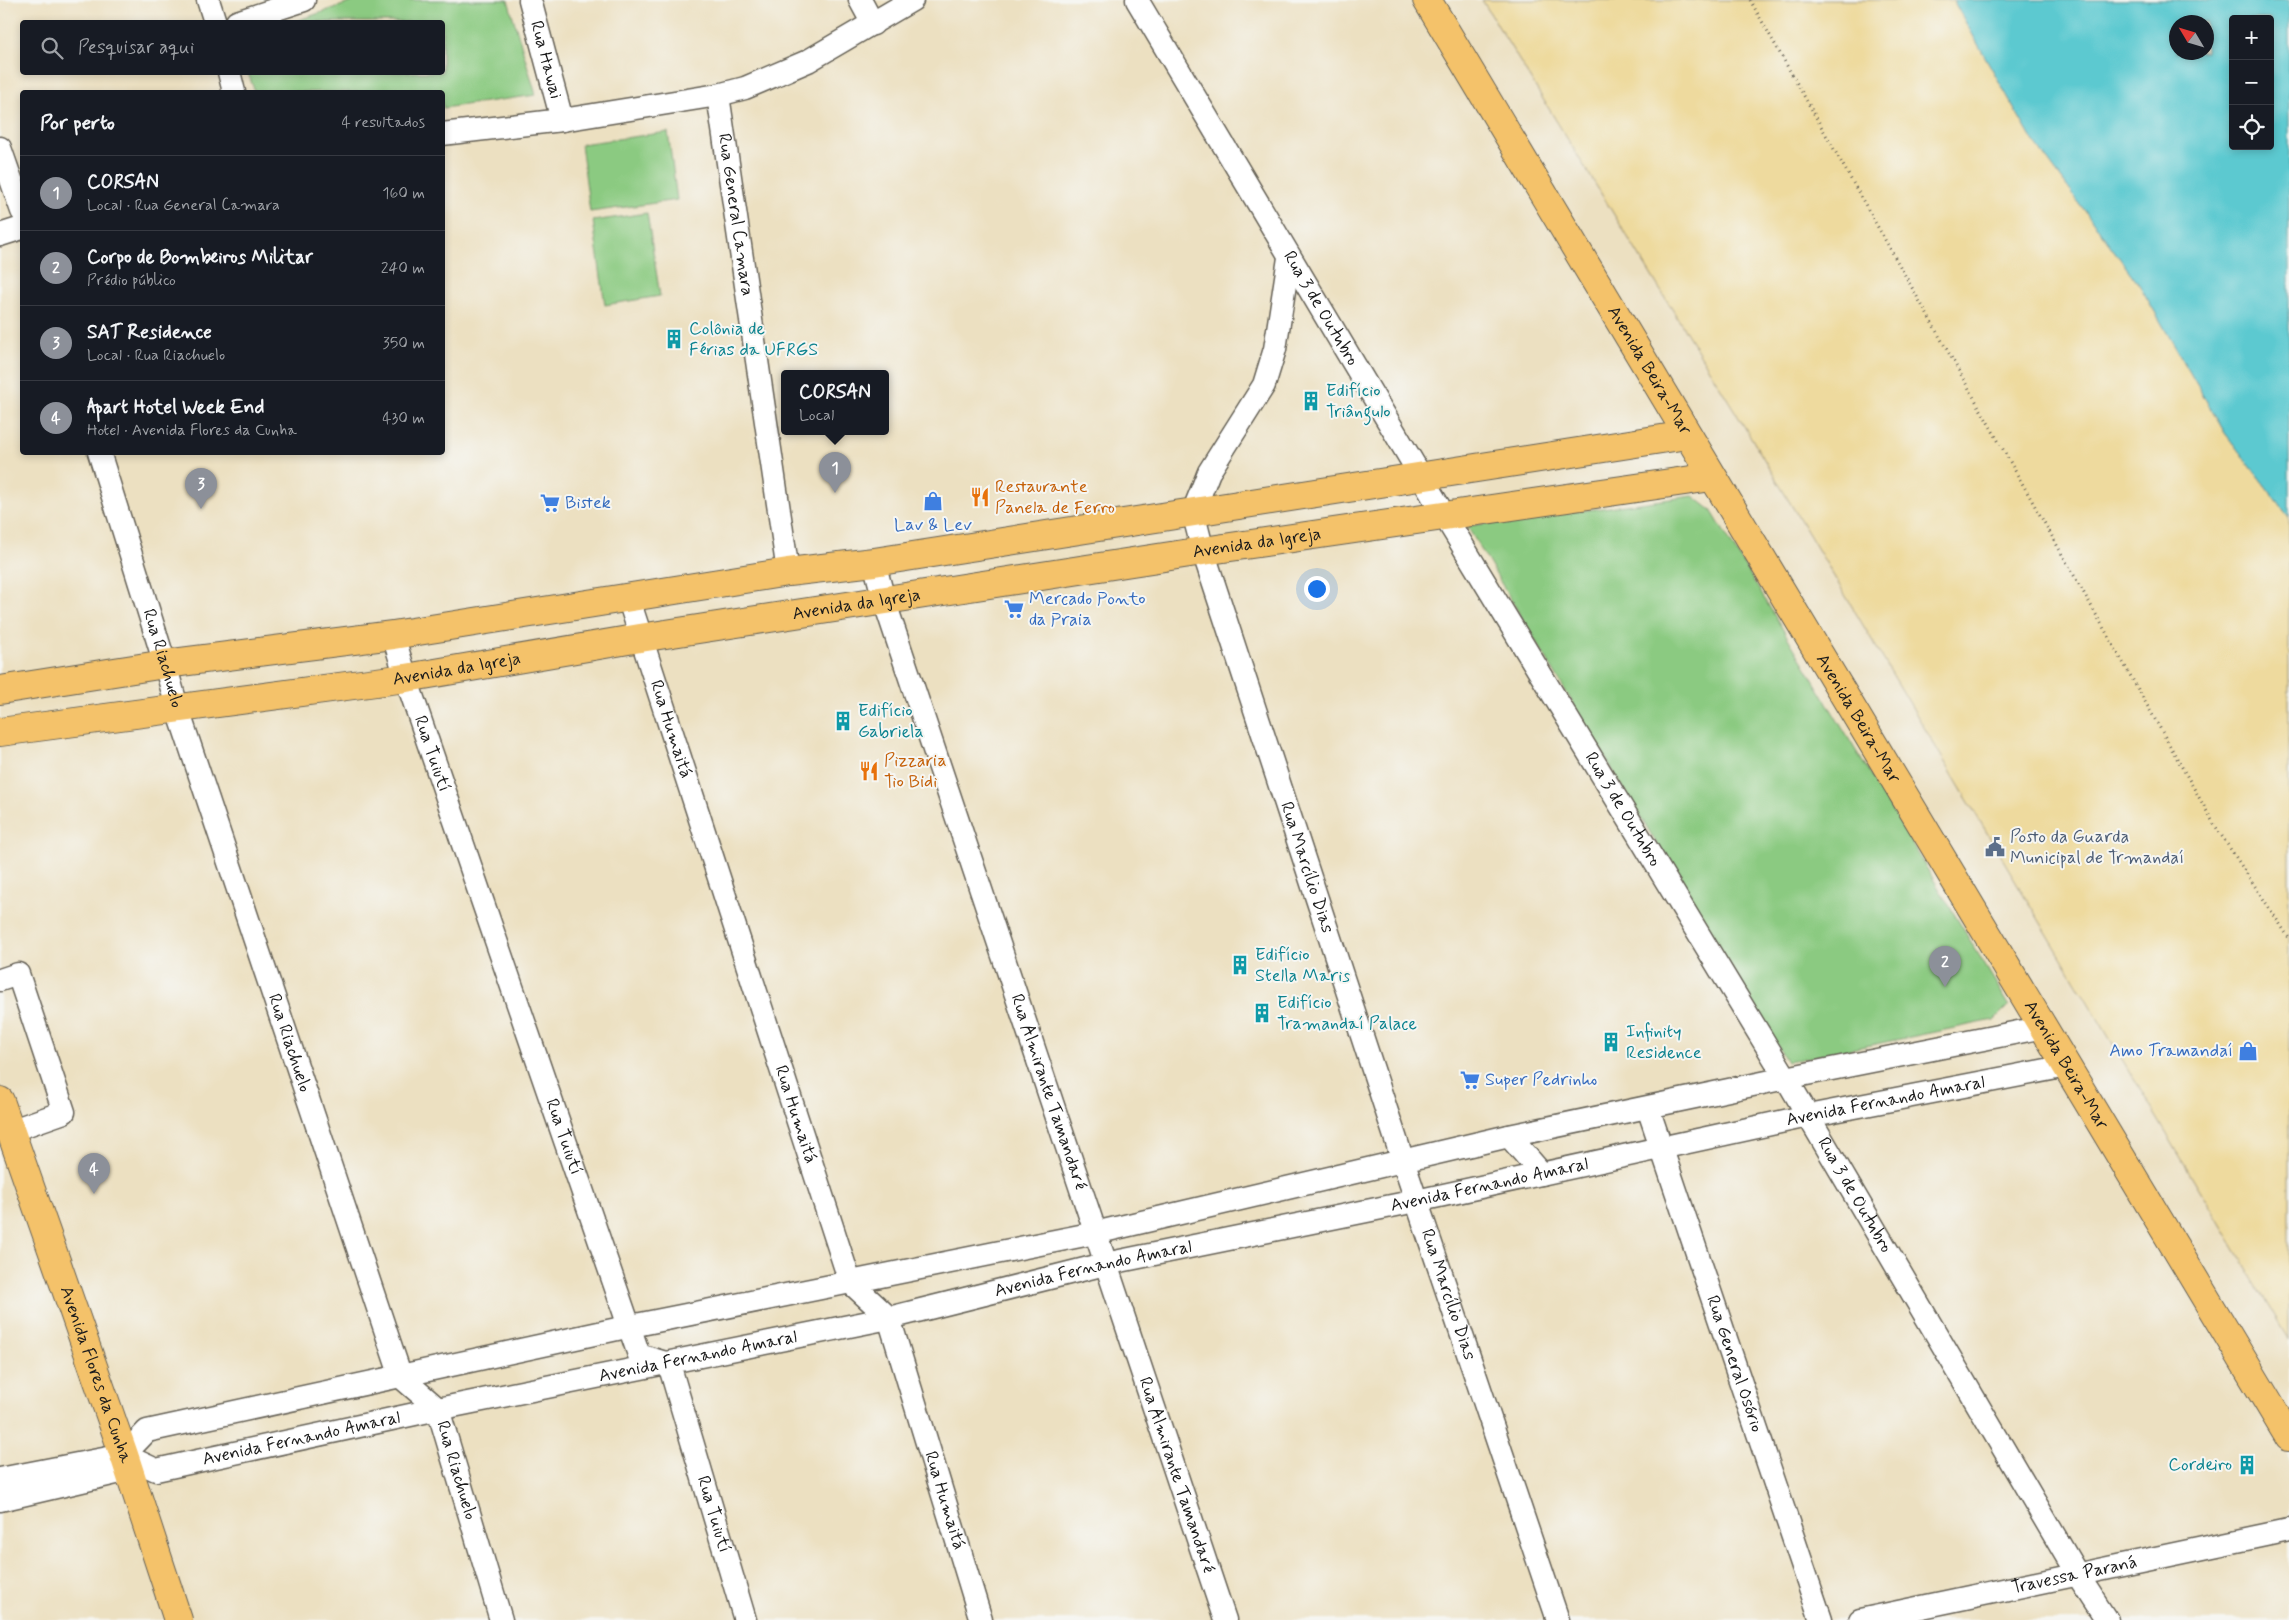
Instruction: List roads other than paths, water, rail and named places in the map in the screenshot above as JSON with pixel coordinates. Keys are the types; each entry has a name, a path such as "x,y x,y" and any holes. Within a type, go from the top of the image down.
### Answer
{"main road":[{"name":"Avenida Beira-Mar","path":"1427,0 2289,1437"},
{"path":"0,690 165,664 393,635 788,572 874,562 1687,435"},
{"name":"Avenida da Igreja","path":"0,732 406,678 640,638 1203,550 1712,477"},
{"name":"Avenida Flores da Cunha","path":"0,1101 126,1463 178,1620"}],"street":[{"path":"208,0 214,20"},
{"path":"243,20 304,0"},
{"name":"Rua Hawai","path":"530,0 562,120"},
{"path":"860,0 873,24"},
{"path":"445,134 562,120 718,96 745,88 808,60 912,0"},
{"name":"Rua 3 de Outubro","path":"1137,0 1289,258 1786,1078 2077,1574 2107,1620"},
{"path":"230,75 234,90"},
{"name":"Rua General Camara","path":"718,96 788,572"},
{"path":"0,148 20,205"},
{"path":"0,235 20,229"},
{"path":"1193,512 1209,472 1264,385 1275,349 1289,258"},
{"name":"Rua Riachuelo","path":"100,455 177,708 401,1377 438,1409 501,1620"},
{"name":"Rua Marcílio Dias","path":"1193,512 1203,550 1416,1201 1558,1620"},
{"name":"Rua Almirante Tamandaré","path":"874,562 884,600 1225,1620"},
{"name":"Rua Humaitá","path":"628,597 850,1282 889,1318 981,1620"},
{"name":"Rua Tuiutí","path":"393,635 406,678 631,1326 639,1356 669,1364 745,1620"},
{"path":"0,980 18,974 64,1112 10,1131"},
{"name":"Avenida Fernando Amaral","path":"2044,1027 1786,1078 1509,1136 1095,1233 631,1326 147,1431 126,1463 156,1470 438,1409 669,1364 889,1318 1105,1264 1416,1201 1808,1116 2066,1066"},
{"name":"Rua General Osório","path":"1648,1108 1821,1620"},
{"path":"1509,1136 1542,1174"},
{"path":"0,1479 126,1463"},
{"path":"0,1500 126,1463"},
{"name":"Travessa Paraná","path":"1860,1620 2289,1530"}],"water":[{"path":"1953,0 2289,0 2289,517 2225,433 2140,286 2030,136"}],"place":[{"name":"Colônia de Férias da UFRGS","path":"674,339"},
{"name":"Edifício Triângulo","path":"1311,401"},
{"name":"CORSAN","path":"835,493"},
{"name":"Restaurante Panela de Ferro","path":"980,497"},
{"name":"Lav & Lev","path":"933,501"},
{"name":"Bistek","path":"550,503"},
{"name":"SAT Residence","path":"201,509"},
{"name":"Mercado Ponto da Praia","path":"1014,609"},
{"name":"Edifício Gabriela","path":"843,721"},
{"name":"Pizzaria Tio Bidi","path":"869,771"},
{"name":"Posto da Guarda Municipal de Trmandaí","path":"1995,847"},
{"name":"Edifício Stella Maris","path":"1240,965"},
{"name":"Corpo de Bombeiros Militar","path":"1945,987"},
{"name":"Edifício Tramandaí Palace","path":"1262,1013"},
{"name":"Infinity Residence","path":"1611,1042"},
{"name":"Amo Tramandaí","path":"2248,1051"},
{"name":"Super Pedrinho","path":"1470,1080"},
{"name":"Apart Hotel Week End","path":"94,1194"},
{"name":"Cordeiro","path":"2247,1465"}]}
